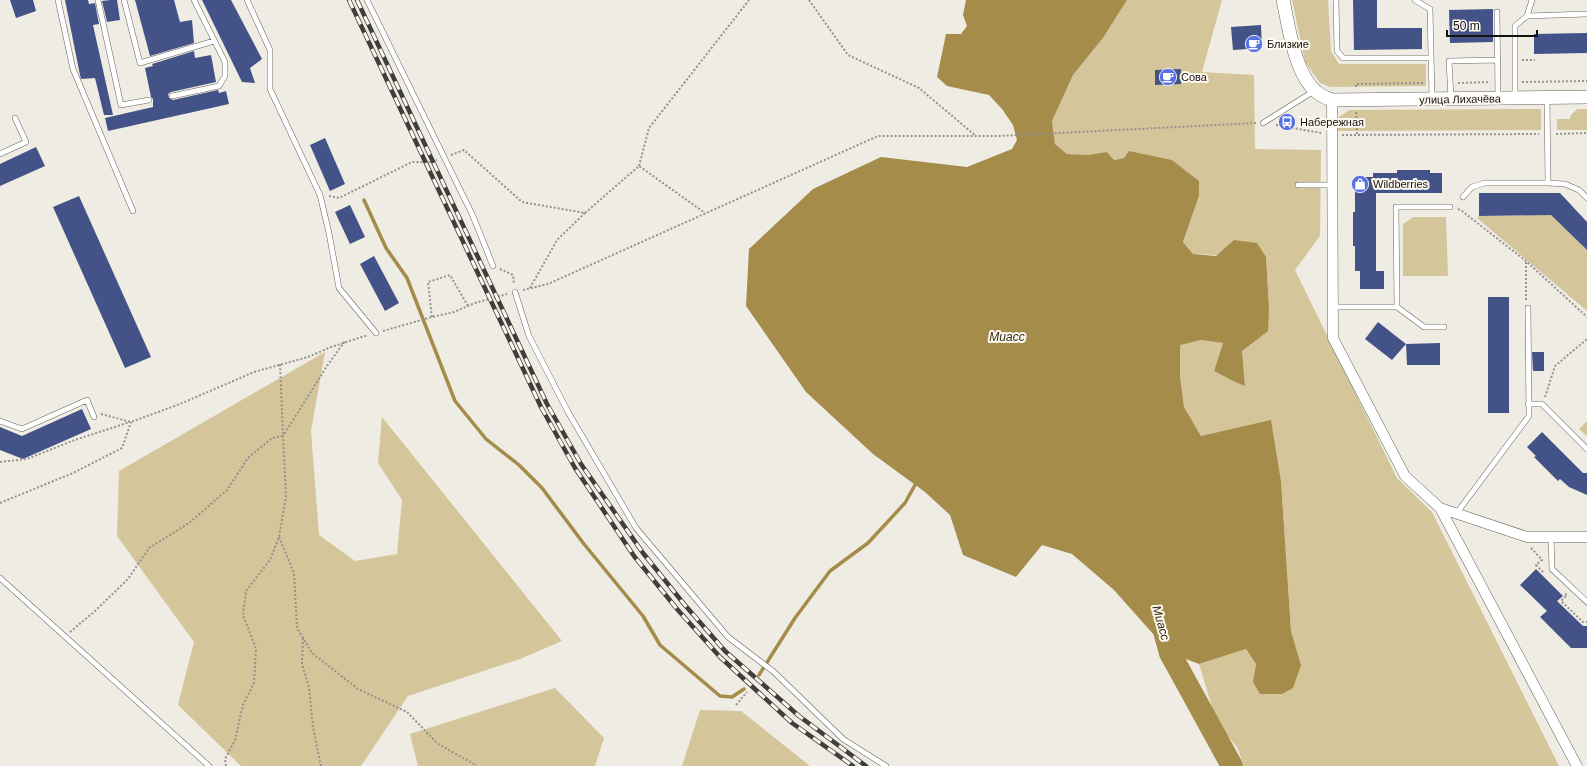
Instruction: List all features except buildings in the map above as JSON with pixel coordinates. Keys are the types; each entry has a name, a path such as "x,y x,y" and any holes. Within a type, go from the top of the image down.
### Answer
{"street":[{"path":"1283,0 1296,58 1303,74 1314,90 1320,95 1332,100 1333,338 1406,476 1440,508 1577,766"},
{"name":"улица Лихачёва","path":"1332,100 1587,97"},
{"path":"1440,508 1527,537 1587,537"}],"lane":[{"path":"58,0 74,69 133,211"},
{"path":"98,0 121,105 148,100"},
{"path":"124,0 140,63 214,40"},
{"path":"172,96 219,86 225,76 225,62 194,0"},
{"path":"247,0 270,50 270,89 320,195 329,233 339,288 376,333"},
{"path":"367,0 443,158 473,216 493,266"},
{"path":"1336,0 1337,51 1343,58 1431,58"},
{"path":"1415,0 1430,9 1432,99"},
{"path":"1516,98 1515,26 1527,16 1532,0"},
{"path":"1497,12 1498,98"},
{"path":"1527,16 1587,14"},
{"path":"1451,99 1450,61 1498,60"},
{"path":"1263,123 1314,90"},
{"path":"1547,98 1548,183"},
{"path":"0,154 26,142 15,118"},
{"path":"1463,197 1472,187 1485,183 1548,183 1565,184 1579,190 1587,198"},
{"path":"1298,185 1332,186"},
{"path":"1396,307 1396,207 1450,207"},
{"path":"515,292 529,336 568,412 636,528 728,637 774,672 843,739 886,766"},
{"path":"1333,307 1396,307 1424,327 1444,327"},
{"path":"1456,514 1529,416 1528,308"},
{"path":"0,421 22,429 87,400 93,414"},
{"path":"1528,404 1542,404 1587,449"},
{"path":"1550,537 1552,569 1587,602"},
{"path":"0,578 209,766"}],"path":[{"path":"530,288 557,240 585,213 639,166 649,128 749,0"},
{"path":"809,0 848,55 919,88 976,136"},
{"path":"1515,61 1535,60"},
{"path":"0,462 27,459 72,441 180,404 254,372 308,357 345,341 454,312 497,296 548,284 878,136 999,136 1263,123 1332,135 1587,133"},
{"path":"320,195 339,198 412,162 433,162 464,150 522,202 585,213"},
{"path":"639,166 705,214"},
{"path":"1450,207 1462,211 1526,261 1587,317"},
{"path":"1526,261 1526,282"},
{"path":"493,266 513,275 515,292"},
{"path":"432,317 428,282 450,275 468,306"},
{"path":"1542,404 1555,366 1587,339"},
{"path":"65,636 95,611 128,579 149,548 189,523 227,490 248,458 272,438 283,436 327,366 345,341"},
{"path":"226,766 225,759 235,740 243,705 254,682 256,650 243,615 246,591 270,560 279,537 286,496 280,364"},
{"path":"93,414 131,422"},
{"path":"0,503 73,473 122,448 131,422"},
{"path":"279,537 294,573 297,628 312,654 358,689 407,712 437,743 477,766"},
{"path":"1530,547 1542,560 1536,565 1546,575"},
{"path":"1562,590 1567,595 1561,601 1583,622 1587,622"},
{"path":"303,637 302,664 309,688 313,727 321,766"},
{"path":"736,705 747,692"}],"shaded area":[{"path":"1127,0 1222,0 1202,72 1254,75 1255,149 1321,150 1320,236 1295,270 1397,478 1432,512 1559,766 1244,766 1237,747 1217,723 1199,664 1246,649 1256,664 1253,681 1301,665 1291,631 1281,481 1271,421 1201,436 1184,407 1180,376 1180,344 1201,340 1223,343 1214,371 1245,386 1242,351 1269,307 1266,257 1193,254 1183,242 1199,196 1198,181 1172,160 1124,158 1114,160 1107,152 1088,155 1067,154 1055,144 1052,121 1073,75 1103,38"},
{"path":"1292,0 1328,0 1331,51 1339,64 1426,64 1426,86 1330,87 1320,83 1305,62"},
{"path":"1541,109 1541,130 1337,131 1339,117 1349,110"},
{"path":"1577,109 1587,109 1587,130 1557,130 1557,119 1570,119 1571,115"},
{"path":"1551,215 1587,250 1587,311 1477,218 1479,216"},
{"path":"1413,217 1446,217 1448,276 1403,276 1403,224"},
{"path":"325,352 311,431 319,535 355,561 397,554 402,500 378,463 382,417 562,641 520,659 408,696 361,766 241,766 178,705 194,642 117,536 119,471"},
{"path":"1587,421 1587,436 1579,429"},
{"path":"555,688 604,738 595,766 418,766 410,734"},
{"path":"700,710 741,711 810,766 682,766"}],"water":[{"name":"Миасс","path":"966,0 1127,0 1103,38 1073,75 1052,121 1055,144 1067,154 1088,155 1107,152 1114,160 1124,158 1129,151 1172,160 1199,181 1199,196 1183,242 1193,254 1216,256 1234,240 1257,243 1266,257 1269,307 1268,331 1242,351 1245,386 1214,371 1223,343 1201,340 1180,345 1180,376 1184,407 1201,436 1271,420 1281,481 1291,631 1301,665 1293,688 1282,694 1260,694 1253,682 1256,664 1246,649 1199,664 1170,653 1114,590 1072,554 1042,545 1016,577 963,555 950,515 925,492 873,454 806,392 746,306 749,249 813,189 881,157 967,167 1012,149 1017,140 1013,125 1002,109 989,95 947,86 937,77 946,34 961,34 967,26 963,15"}],"waterway":[{"path":"364,200 386,248 407,278 455,401 486,439 519,465 542,488 584,544 643,616 660,645 720,696 732,697 744,689"},
{"path":"759,675 795,618 830,571 868,543 905,503 915,485"},
{"name":"Миасс","path":"1162,624 1170,653 1232,766"}],"railway":[{"path":"349,0 541,407 575,468 634,556 677,609 720,657 792,723 853,766"},
{"path":"357,0 547,404 581,464 643,553 684,604 725,651 799,716 866,766"}],"place":[{"name":"Близкие","path":"1254,44"},
{"name":"Сова","path":"1168,77"},
{"name":"Набережная","path":"1287,122"},
{"name":"Wildberries","path":"1360,184"}]}
